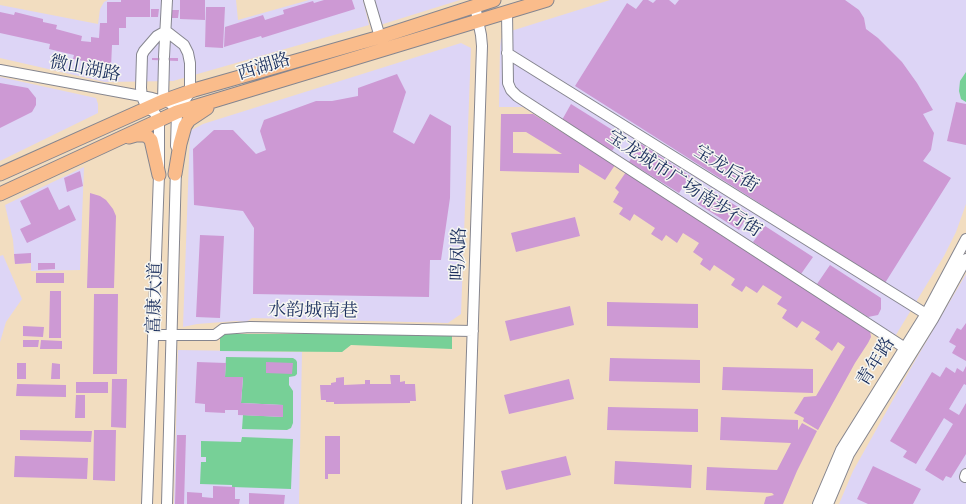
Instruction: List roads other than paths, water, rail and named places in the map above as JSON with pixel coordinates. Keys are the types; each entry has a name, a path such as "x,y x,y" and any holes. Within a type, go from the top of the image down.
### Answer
{"main road":[{"name":"西湖路","path":"0,174 144,102 163,101 494,0"},
{"name":"西湖路","path":"0,194 177,112 547,0"},
{"path":"176,174 182,134 189,120 203,110 234,95"},
{"path":"94,150 136,135 147,136 153,145 159,175"}],"street":[{"path":"166,31 184,45 188,53 190,63 190,92 177,112 173,105 163,101 167,0"},
{"path":"369,0 380,36"},
{"name":"鸣凤路","path":"467,504 482,46 475,6"},
{"name":"宝龙城市广场南步行街","path":"507,12 508,83 511,90 517,96 905,348"},
{"path":"159,120 154,112 144,102 141,88 142,55 151,42 166,31"},
{"name":"宝龙后街","path":"507,53 926,314"},
{"name":"微山湖路","path":"0,70 144,102"},
{"name":"富康大道","path":"167,504 170,335 177,112"},
{"name":"富康大道","path":"147,504 159,175 159,120"},
{"name":"青年路","path":"818,504 841,450 926,314 966,239"},
{"name":"青年路","path":"828,504 849,454 933,319 966,259"},
{"name":"水韵城南巷","path":"153,336 215,334 223,330 250,327 473,331"}]}
